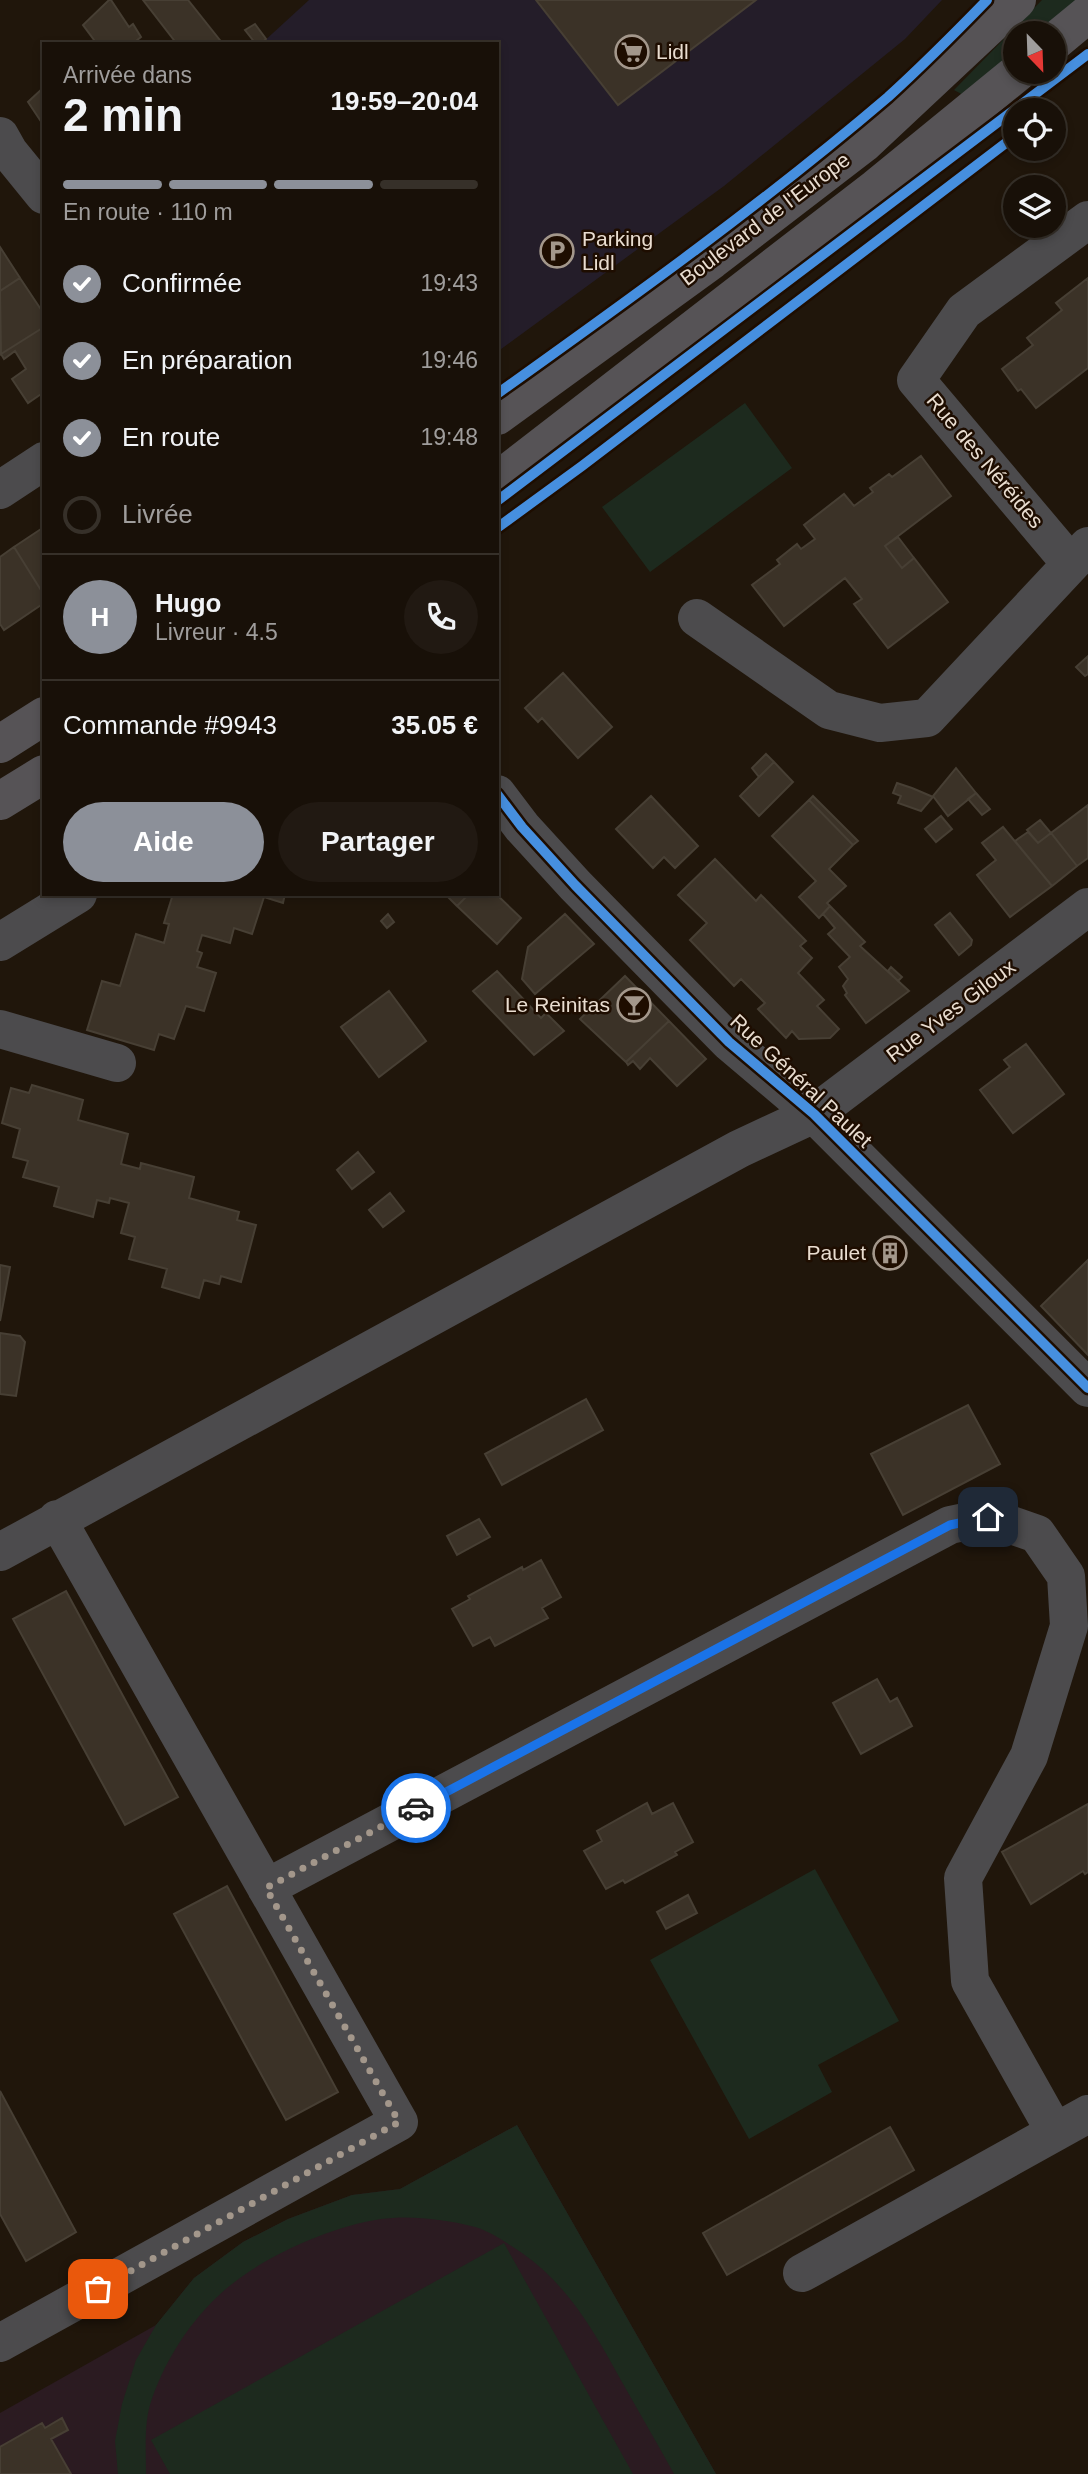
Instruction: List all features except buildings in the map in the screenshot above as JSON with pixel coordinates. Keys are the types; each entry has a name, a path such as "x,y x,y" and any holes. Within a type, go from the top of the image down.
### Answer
{"main road":[{"name":"Boulevard de l'Europe","path":"499,415 693,275 863,144 1017,0"},
{"path":"1066,33 1088,14"},
{"name":"Boulevard de l'Europe","path":"499,479 876,188 1003,84"},
{"path":"0,744 42,717"},
{"path":"0,801 42,775"}],"street":[{"path":"0,136 9,152 42,193"},
{"name":"Rue des Néréides","path":"697,618 830,710 880,723 927,718 1080,555 916,380 964,311 1088,220"},
{"path":"0,490 42,462"},
{"name":"Rue Général Paulet","path":"499,797 522,827 575,885 729,1042 814,1114 1088,1388"},
{"path":"0,942 75,896"},
{"name":"Rue Yves Giloux","path":"0,1552 738,1149 814,1114 1088,907"},
{"path":"0,1030 117,1063"},
{"path":"266,1888 950,1525 988,1517 1037,1534 1066,1576 1069,1626 1030,1756 962,1878 970,1981 1072,2123 802,2273"},
{"path":"2,2338 399,2122 57,1520"}],"shaded area":[{"name":"Parking Lidl","path":"309,0 942,0 905,39 724,186 499,351 499,42 263,42"},
{"path":"517,2125 716,2474 0,2474 0,2413 156,2325 194,2278 243,2242 288,2219 352,2195 400,2189"}],"green space":[{"path":"1042,0 1080,0 1056,21 1021,21"},
{"path":"1003,40 1003,66 967,97 954,90"},
{"path":"745,403 792,468 650,572 602,507"},
{"path":"815,1869 899,2021 818,2065 832,2092 749,2139 650,1960"},
{"path":"517,2125 716,2474 674,2474 580,2311 539,2266 504,2241 478,2228 438,2220 403,2217 360,2223 316,2237 271,2258 216,2298 185,2334 155,2390 147,2422 146,2474 118,2474 115,2441 122,2404 136,2360 156,2325 194,2278 243,2242 288,2219 352,2195 400,2189"},
{"path":"504,2243 633,2474 170,2474 151,2440"}],"cycle path":[{"path":"499,393 793,175 888,97 987,0"},
{"path":"499,499 1088,54"},
{"path":"499,527 1003,145"},
{"path":"499,797 522,827 575,885 729,1042 814,1114 1088,1388"}],"way so far":[{"path":"98,2289 399,2122 266,1888 416,1808"}],"place":[{"name":"Lidl","path":"632,52"},
{"name":"Parking Lidl","path":"557,251"},
{"name":"Le Reinitas","path":"634,1005"},
{"name":"Paulet","path":"890,1253"}],"route":[{"path":"416,1808 950,1525 988,1517"}]}
